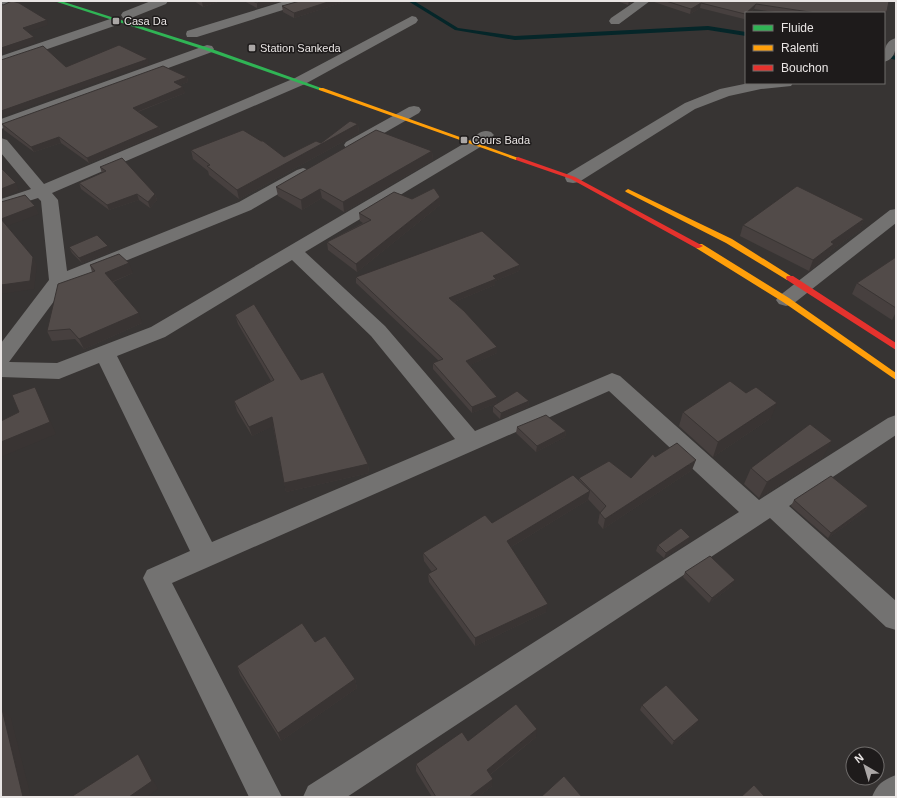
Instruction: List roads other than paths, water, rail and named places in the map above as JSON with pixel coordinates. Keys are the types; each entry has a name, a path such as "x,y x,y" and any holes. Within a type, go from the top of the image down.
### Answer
{"main road":[{"path":"56,1 192,34 206,44"},
{"path":"83,1 122,18 303,75 484,137 576,171 599,177"},
{"path":"303,75 326,80"},
{"path":"576,171 718,256 786,300 896,377"},
{"path":"619,187 729,241 804,286 896,347"}],"street":[{"path":"1,4 11,1"},
{"path":"1,61 122,18 162,1"},
{"path":"192,34 298,1"},
{"path":"615,21 644,1"},
{"path":"1,206 42,191 303,75 412,20"},
{"path":"886,63 896,42"},
{"path":"1,124 206,44"},
{"path":"576,171 690,106 725,92 774,84"},
{"path":"340,152 409,111"},
{"path":"1,369 59,370 158,332 484,137"},
{"path":"1,143 49,200 59,281"},
{"path":"1,358 59,281 245,206 320,164"},
{"path":"786,300 896,214"},
{"path":"294,252 378,331 471,442"},
{"path":"105,353 206,557"},
{"path":"266,797 156,578 612,381 896,618"},
{"path":"319,797 896,424"},
{"path":"888,797 896,791"}],"waterway":[{"path":"410,1 457,29 515,38 708,28 745,34"},
{"path":"885,55 896,58"}],"place":[{"name":"Casa Da","path":"116,21"},
{"name":"Station Sankeda","path":"252,48"},
{"name":"Cours Bada","path":"464,140"}]}
